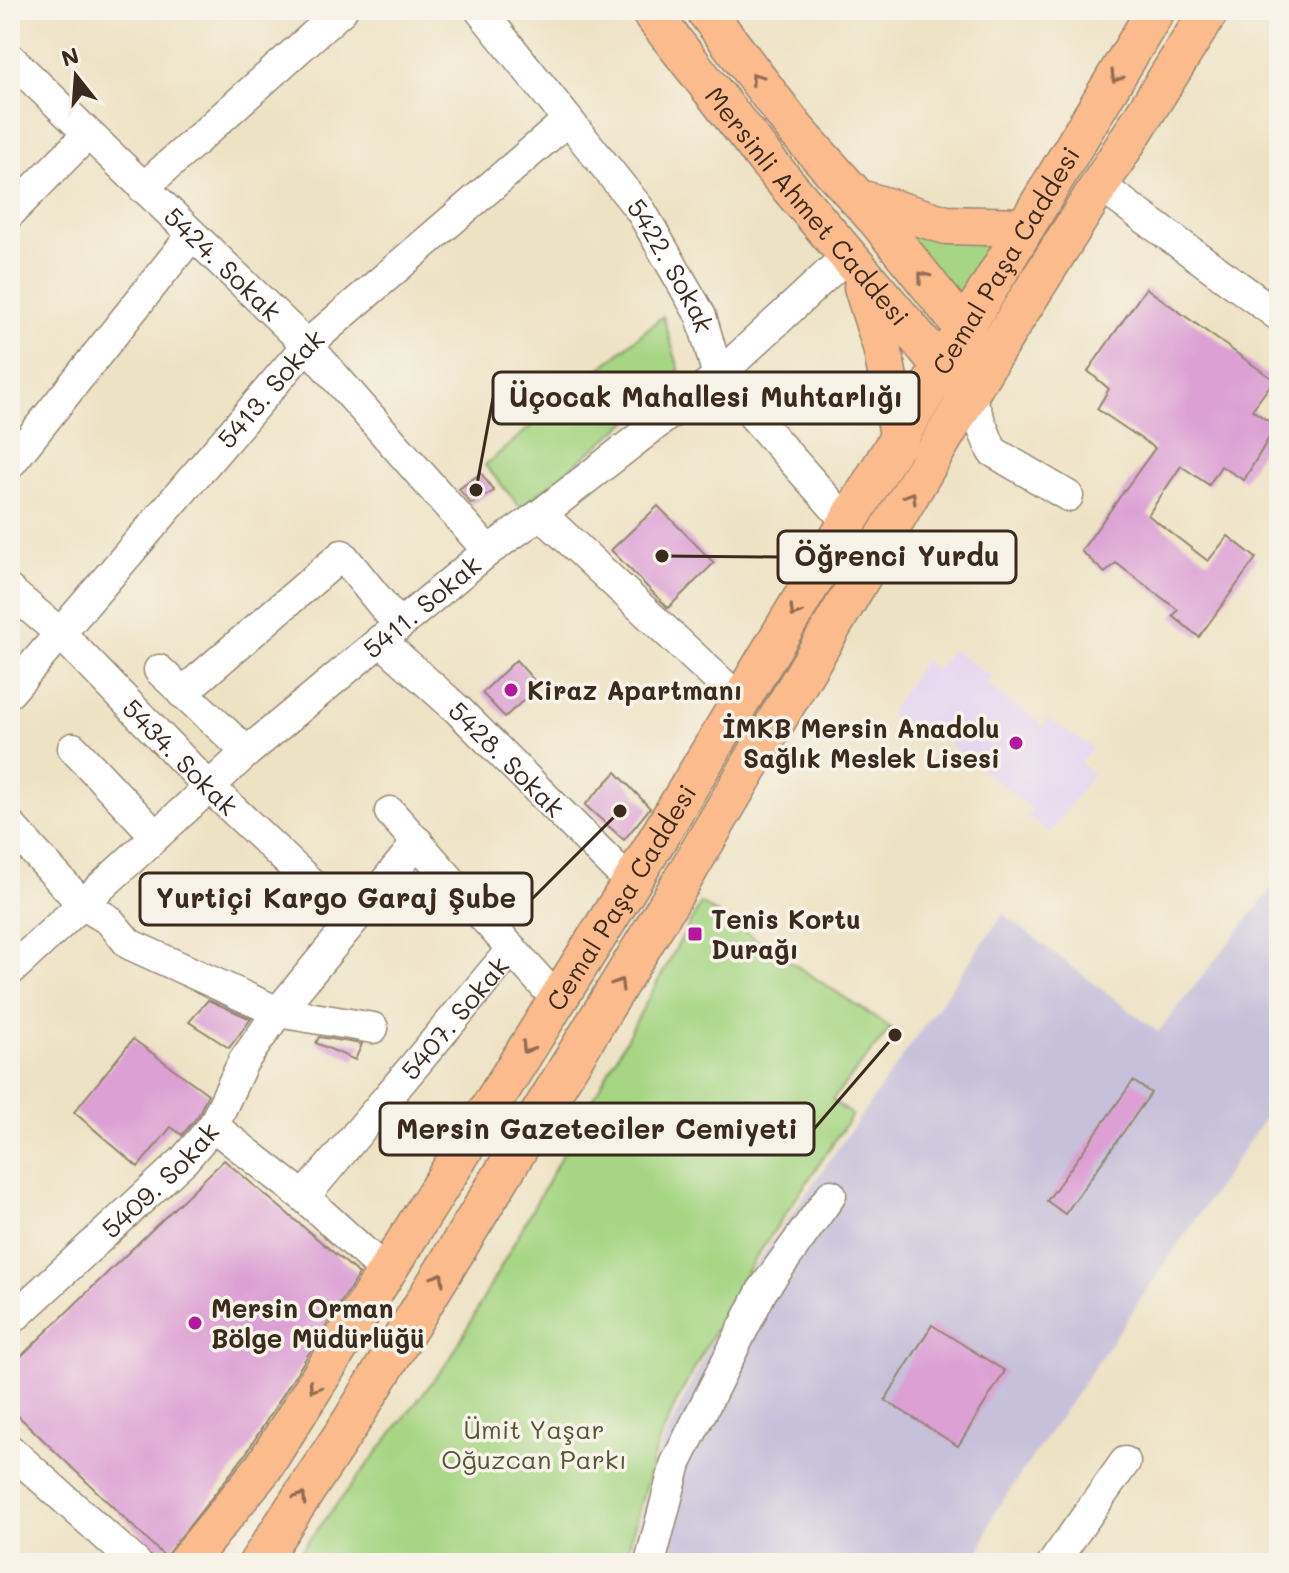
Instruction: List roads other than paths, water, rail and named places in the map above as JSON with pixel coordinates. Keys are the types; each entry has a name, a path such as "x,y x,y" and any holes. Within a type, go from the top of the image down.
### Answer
{"main road":[{"name":"Mersinli Ahmet Caddesi","path":"649,10 852,262 942,369 970,397"},
{"name":"Mersinli Ahmet Caddesi","path":"705,10 796,130 857,198 990,359"},
{"name":"Cemal Paşa Caddesi","path":"186,1563 263,1468 631,883 1156,10"},
{"name":"Cemal Paşa Caddesi","path":"258,1563 351,1422 654,926 990,359 1210,10"},
{"path":"857,198 946,225 1025,227"},
{"path":"852,262 882,347 900,440"}],"street":[{"path":"143,188 342,10"},
{"name":"5422. Sokak","path":"480,10 641,211 701,316 718,376 849,524"},
{"name":"5424. Sokak","path":"10,58 307,345 488,551"},
{"name":"5413. Sokak","path":"10,692 307,345 568,120"},
{"path":"10,213 87,135"},
{"path":"1099,185 1279,316"},
{"path":"10,464 192,235"},
{"name":"5411. Sokak","path":"10,971 208,786 388,632 488,551 541,514 718,376 852,262"},
{"path":"970,397 992,451 1068,496"},
{"path":"541,514 741,701"},
{"name":"5428. Sokak","path":"182,693 342,555 388,632 458,710 631,883"},
{"name":"5434. Sokak","path":"10,591 61,634 208,786 351,921"},
{"path":"159,670 247,752"},
{"path":"73,748 155,835"},
{"path":"390,812 557,1000"},
{"path":"10,825 82,904 109,920 129,944 278,1012 373,1028"},
{"name":"5409. Sokak","path":"10,1321 184,1160 213,1126 243,1062 278,1012 418,842"},
{"name":"5407. Sokak","path":"304,1197 512,949"},
{"path":"213,1126 304,1197 386,1272"},
{"path":"650,1563 676,1463 762,1291 831,1195"},
{"path":"11,1454 136,1563"},
{"path":"1053,1563 1125,1462"}],"place":[{"name":"Üçocak Mahallesi Muhtarlığı","path":"476,490"},
{"name":"Öğrenci Yurdu","path":"662,556"},
{"name":"Kiraz Apartmanı","path":"511,690"},
{"name":"İMKB Mersin Anadolu Sağlık Meslek Lisesi","path":"1016,743"},
{"name":"Yurtiçi Kargo Garaj Şube","path":"620,811"},
{"name":"Tenis Kortu Durağı","path":"695,934"},
{"name":"Mersin Gazeteciler Cemiyeti","path":"895,1035"},
{"name":"Mersin Orman Bölge Müdürlüğü","path":"195,1323"}],"park label":[{"name":"Ümit Yaşar Oğuzcan Parkı","path":"534,1444"}]}
